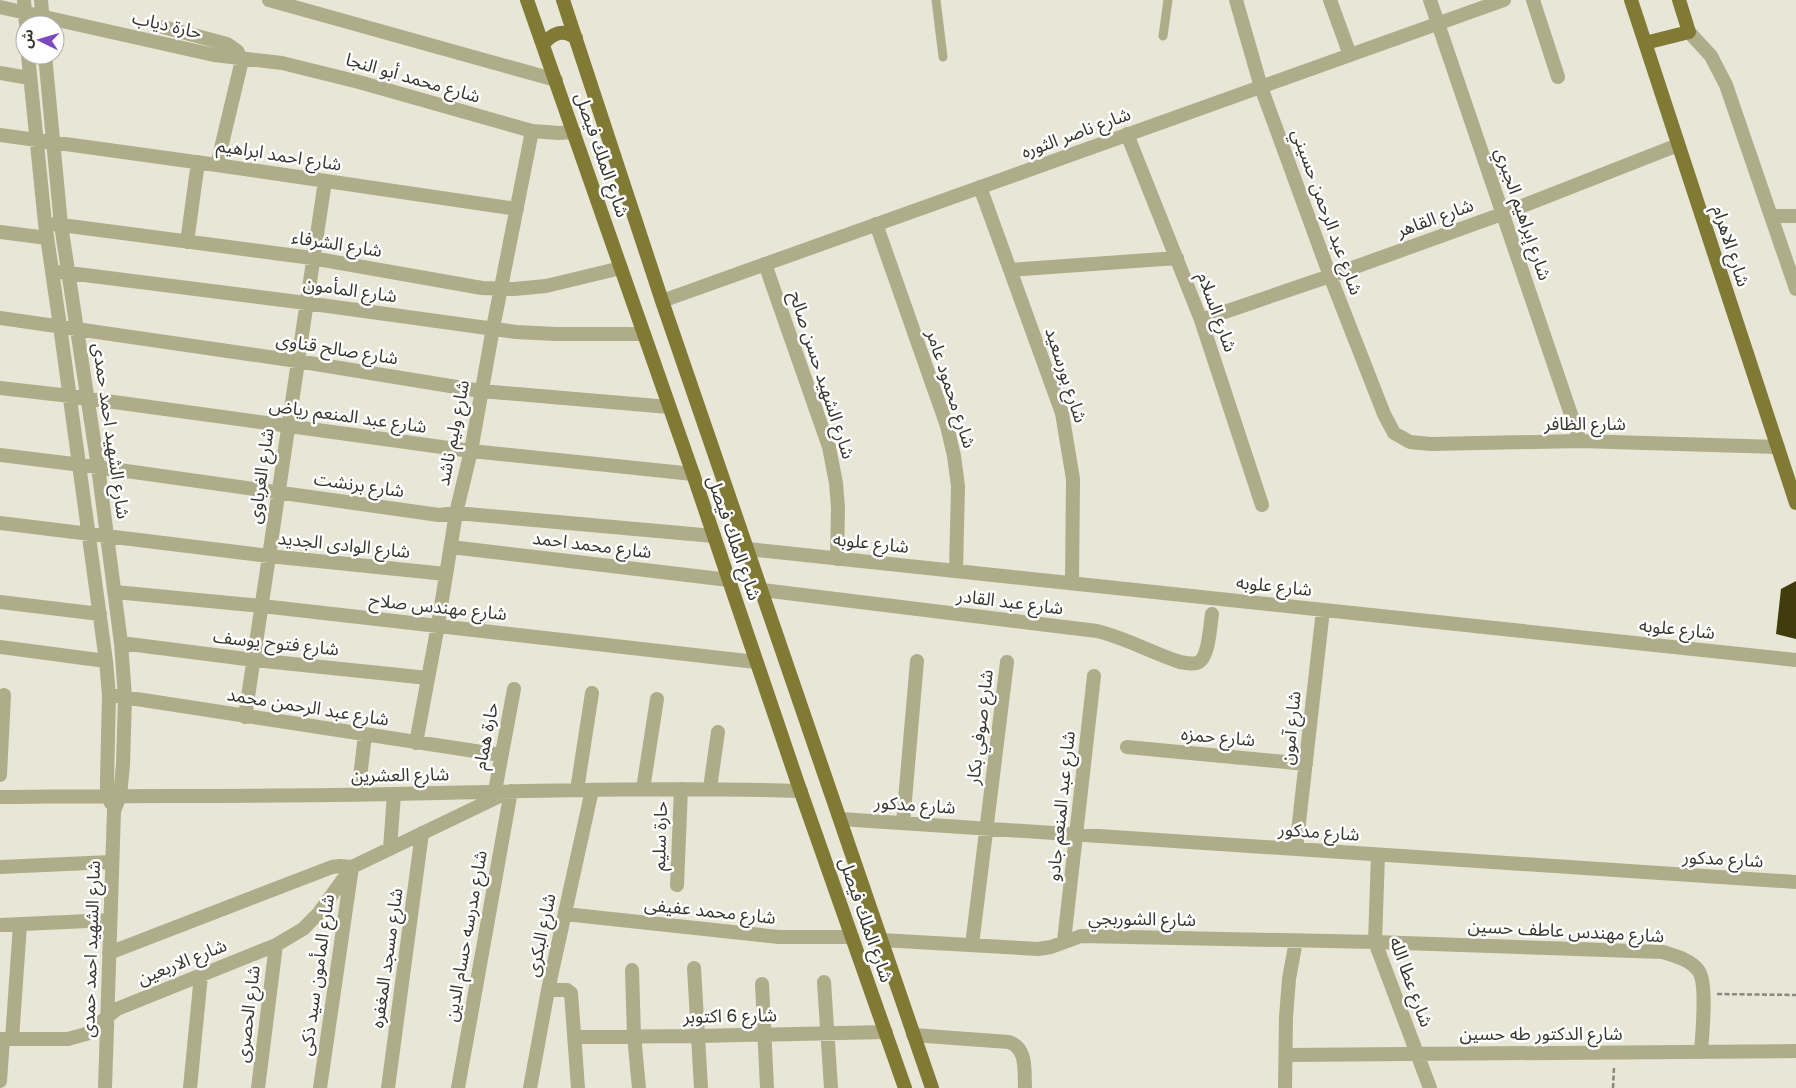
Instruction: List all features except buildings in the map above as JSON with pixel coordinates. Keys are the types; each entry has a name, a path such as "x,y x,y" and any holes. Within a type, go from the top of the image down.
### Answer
{"main road":[{"name":"شارع الملك فيصل","path":"527,0 905,1088"},
{"name":"شارع الملك فيصل","path":"563,0 662,301 932,1088"},
{"name":"شارع الاهرام","path":"1631,0 1796,503"},
{"path":"1645,43 1689,32 1679,0"},
{"path":"543,44 553,34 559,32 565,32 576,38"}],"street":[{"path":"41,0 42,15"},
{"name":"شارع عبد الرحمن حسيني","path":"1236,0 1261,87 1330,276 1384,414 1394,433"},
{"path":"1330,0 1350,55"},
{"name":"شارع إبراهيم الجبري","path":"1430,0 1580,441"},
{"name":"شارع ناصر الثوره","path":"662,301 1504,0"},
{"path":"1533,0 1558,77"},
{"path":"278,1 556,80"},
{"name":"حارة دياب","path":"0,7 25,12"},
{"name":"حارة دياب","path":"65,25 242,60"},
{"path":"163,27 227,44 237,51 242,60 217,165"},
{"path":"1689,32 1701,43 1719,70 1796,289"},
{"name":"شارع محمد أبو النجا","path":"242,60 282,63 532,131 574,132"},
{"name":"شارع الشهيد احمد حمدى","path":"28,65 51,271 100,614 109,696 114,811 106,1088"},
{"name":"شارع الشهيد احمد حمدى","path":"46,65 62,225 108,537 121,643 125,697 114,796"},
{"path":"0,73 29,78"},
{"name":"شارع وليم ناشد","path":"416,743 438,625 456,512 471,451 532,131"},
{"name":"شارع السلام","path":"1127,134 1201,320 1262,505"},
{"name":"شارع احمد ابراهيم","path":"0,135 198,162 517,210"},
{"name":"شارع القاهر","path":"1201,320 1502,214 1678,144"},
{"path":"187,242 198,162"},
{"name":"شارع الغرباوى","path":"245,717 325,181"},
{"name":"شارع بورسعيد","path":"980,187 1062,413 1073,478 1072,583"},
{"path":"1770,216 1796,216"},
{"name":"شارع الشرفاء","path":"45,223 312,258 468,286 501,289 546,286 621,268"},
{"name":"شارع محمود عامر","path":"876,224 947,426 958,486 956,571"},
{"path":"0,232 47,238"},
{"path":"1010,270 1177,258"},
{"name":"شارع الشهيد حسن صالح","path":"765,264 828,447 837,491 837,559"},
{"name":"شارع المأمون","path":"51,271 533,333 644,334"},
{"name":"شارع صالح قناوى","path":"0,318 297,361 481,391 669,407"},
{"name":"شارع عبد المنعم رياض","path":"0,388 471,451 693,474"},
{"name":"شارع الظافر","path":"1394,433 1410,442 1431,444 1580,441 1778,447"},
{"name":"شارع برنشت","path":"0,455 439,515 456,512 714,536"},
{"name":"شارع الوادى الجديد","path":"0,523 269,556 446,574"},
{"name":"شارع محمد احمد","path":"451,547 729,580"},
{"name":"شارع علوبه","path":"748,549 1796,660"},
{"name":"شارع عبد القادر","path":"762,590 1097,631 1123,638 1181,662 1191,664 1199,662 1205,655 1212,614"},
{"name":"شارع مهندس صلاح","path":"115,592 438,625 756,662"},
{"path":"0,602 100,614"},
{"name":"شارع آمون","path":"1296,849 1323,610"},
{"name":"شارع فتوح يوسف","path":"121,643 254,660 428,678"},
{"path":"0,647 106,661"},
{"path":"903,823 917,661"},
{"name":"شارع صوفي بكار","path":"972,945 1007,662"},
{"name":"شارع عبد المنعم جادو","path":"1064,941 1094,676"},
{"name":"حارة همام","path":"495,791 514,688"},
{"path":"577,790 592,694"},
{"path":"0,775 4,695"},
{"name":"شارع عبد الرحمن محمد","path":"109,696 501,755"},
{"path":"642,789 657,699"},
{"path":"710,788 718,732"},
{"path":"358,794 365,735"},
{"name":"شارع حمزه","path":"1127,747 1306,764"},
{"name":"شارع العشرين","path":"0,797 394,794 710,788 801,791"},
{"name":"حارة سليم","path":"677,885 681,789"},
{"name":"شارع البكرى","path":"530,1088 548,990 592,790"},
{"name":"شارع الاربعين","path":"5,1039 68,1038 86,1034 98,1026 117,1008 276,945 303,929 318,914 352,867 511,791"},
{"name":"شارع مدرسه حسام الدين","path":"458,1088 511,791"},
{"path":"390,849 394,794"},
{"name":"شارع مدكور","path":"840,819 1796,882"},
{"name":"شارع مسجد المغفره","path":"388,1088 422,833"},
{"name":"شارع عطا الله","path":"1378,855 1375,942 1430,1088"},
{"path":"0,867 112,862"},
{"name":"شارع الاربعين","path":"109,953 332,867 352,867"},
{"name":"شارع المأمون سيد ذكى","path":"320,1088 352,867"},
{"name":"شارع محمد عفيفى","path":"565,914 779,937 852,937"},
{"path":"0,925 110,920"},
{"path":"0,1081 20,925"},
{"name":"شارع الشوربجي","path":"881,940 1038,949 1051,947 1081,936 1375,942"},
{"path":"1285,1088 1286,1008 1296,941"},
{"name":"شارع مهندس عاطف حسين","path":"1375,942 1663,952 1683,958 1699,971 1704,994 1701,1052"},
{"name":"شارع الحصرى","path":"258,1088 276,945"},
{"path":"694,968 701,1088"},
{"path":"632,970 634,1036 639,1088"},
{"path":"190,1088 201,975"},
{"path":"824,982 830,1088"},
{"path":"762,984 767,1088"},
{"path":"548,990 567,990 571,993 578,1088"},
{"name":"شارع 6 اكتوبر","path":"574,1037 886,1032"},
{"path":"914,1035 1009,1042 1014,1044 1022,1052 1025,1088"},
{"name":"شارع الدكتور طه حسين","path":"1286,1055 1796,1051"}],"lane":[{"path":"936,0 943,57"},
{"path":"1163,36 1168,0"}],"path":[{"path":"1704,994 1796,995"},
{"path":"1614,1053 1614,1088"}]}
